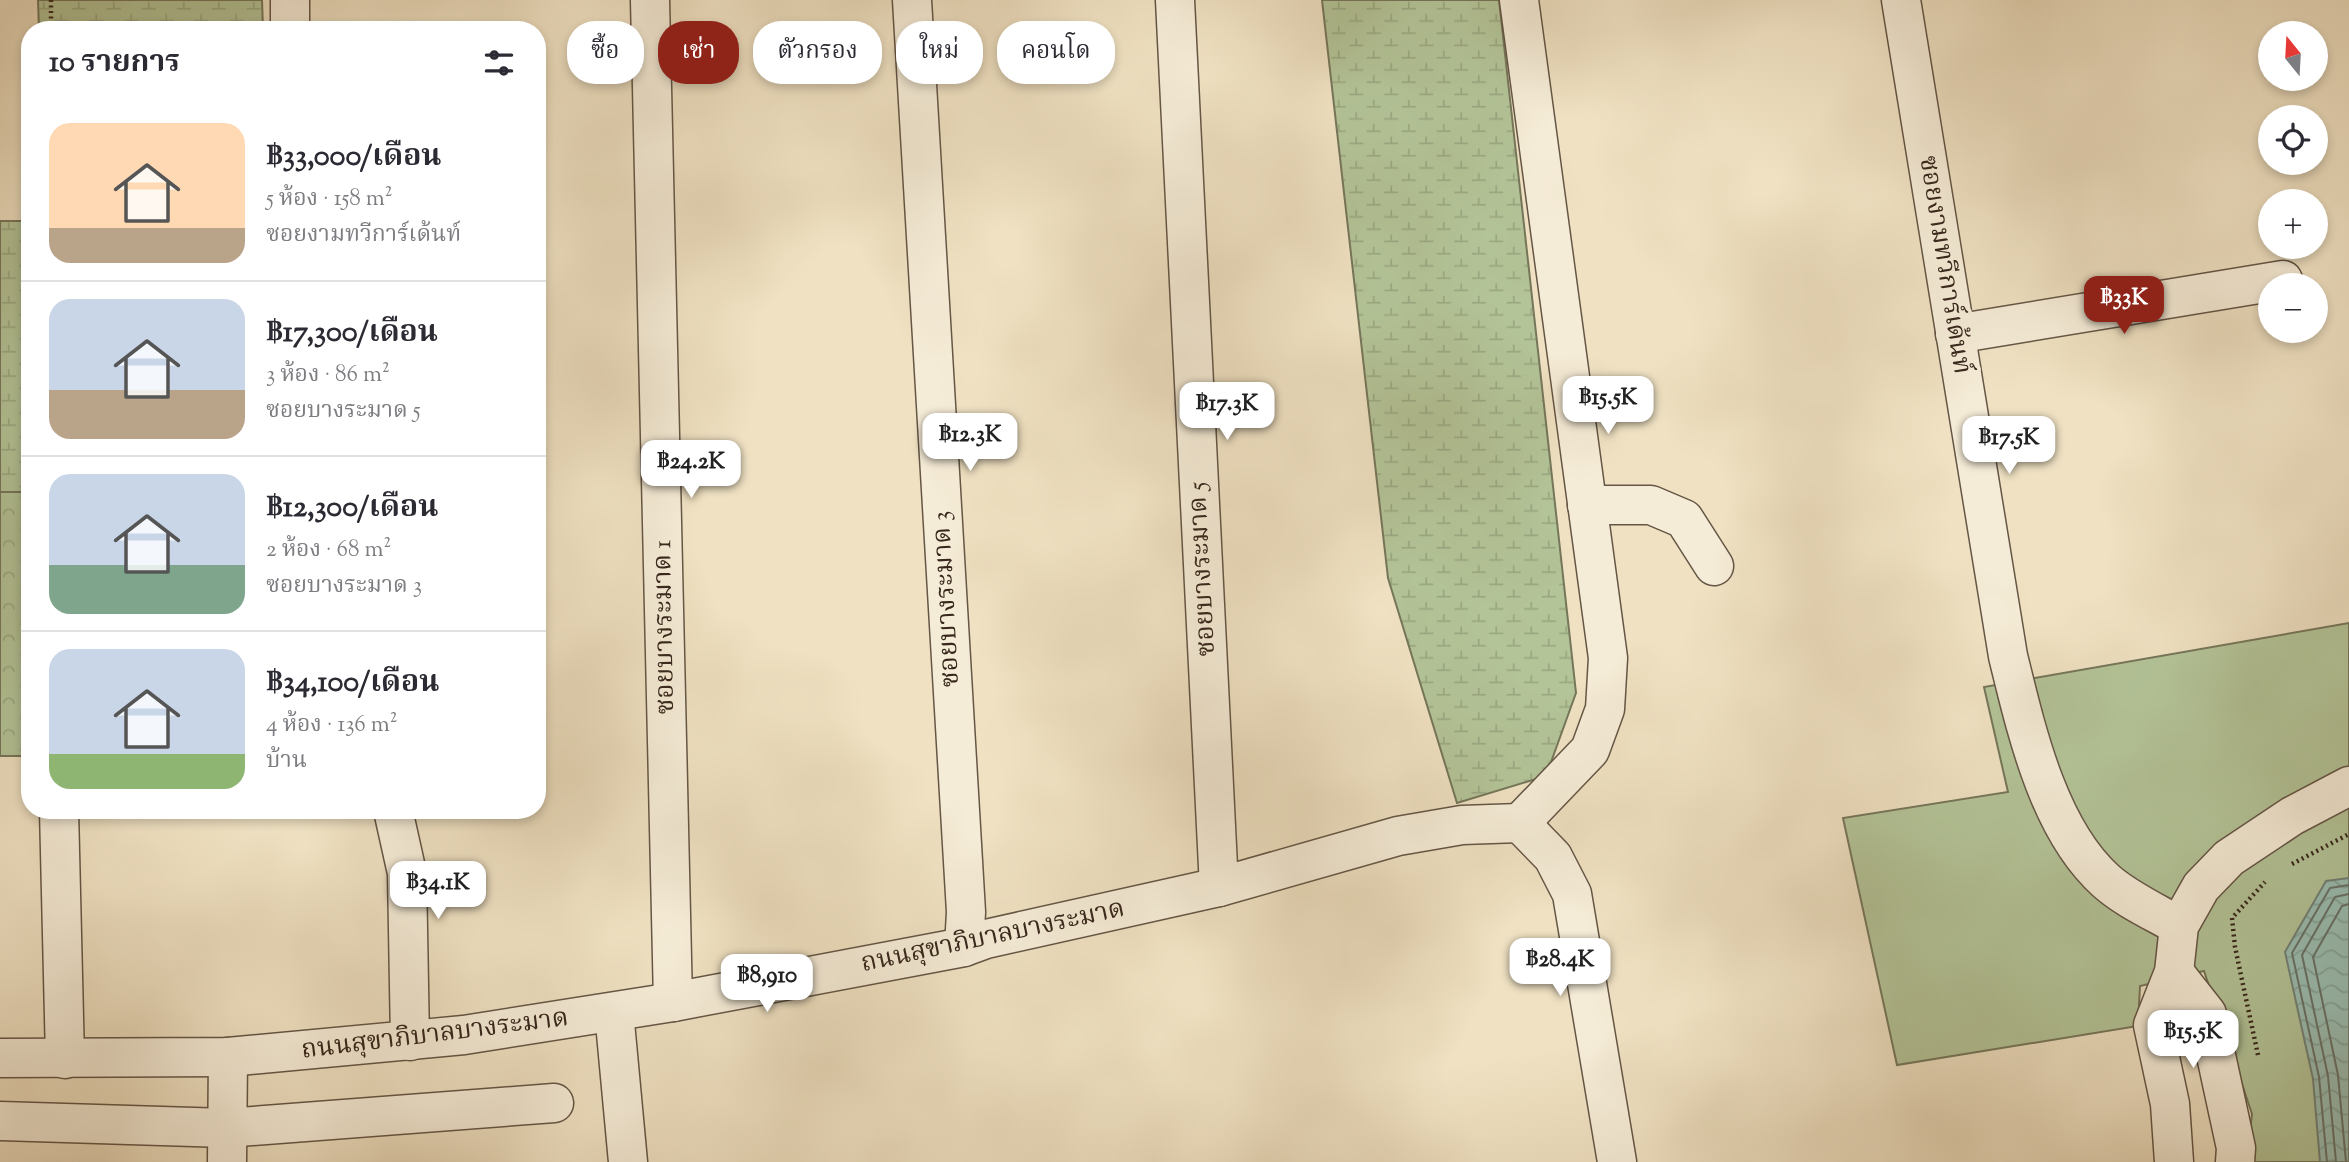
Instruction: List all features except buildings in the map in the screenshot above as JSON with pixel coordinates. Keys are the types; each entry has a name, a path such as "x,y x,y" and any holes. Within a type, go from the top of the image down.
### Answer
{"street":[{"path":"289,0 290,21"},
{"name":"ซอยบางระมาด 1","path":"650,0 673,1002"},
{"name":"ซอยบางระมาด 3","path":"912,0 966,912 964,947"},
{"name":"ซอยบางระมาด 5","path":"1175,0 1219,887"},
{"path":"1519,0 1608,658 1605,709 1590,750 1520,824 1553,857 1572,894 1617,1162"},
{"name":"ซอยงามทวีการ์เด้นท์","path":"1901,0 2008,656 2040,770 2063,822 2086,860 2108,883 2179,926"},
{"path":"1955,334 2258,284"},
{"path":"1587,505 1651,505 1684,519 1714,566"},
{"path":"2174,1162 2171,1104 2153,1025 2175,972 2179,926 2201,887 2229,858 2292,816 2349,786"},
{"path":"59,819 65,1059"},
{"path":"395,819 407,873 410,1041"},
{"name":"ถนนสุขาภิบาลบางระมาด","path":"0,1058 228,1058 410,1041 614,1012 964,947 1219,887 1398,836 1462,825 1520,824"},
{"path":"2175,972 2207,1014 2236,1148 2235,1162"},
{"path":"614,1012 628,1162"},
{"path":"226,1145 228,1058"},
{"path":"0,1121 226,1145 554,1103"}],"path":[{"path":"51,0 51,21"},
{"path":"2282,870 2349,834"},
{"path":"2260,1067 2235,947 2232,918 2271,876"}],"green space":[{"path":"38,0 262,0 263,21 39,21"},
{"path":"1322,0 1499,0 1576,693 1546,776 1457,803 1388,578"},
{"path":"0,221 21,221 21,492 0,492"},
{"path":"0,492 21,492 21,756 0,756"},
{"path":"2349,623 2349,1162 2246,1162 2252,1114 2204,971 2140,986 2138,1026 1897,1065 1843,818 2008,792 1984,687"}],"water":[{"path":"2349,878 2349,1162 2320,1162 2313,1079 2285,952 2326,881"}]}
